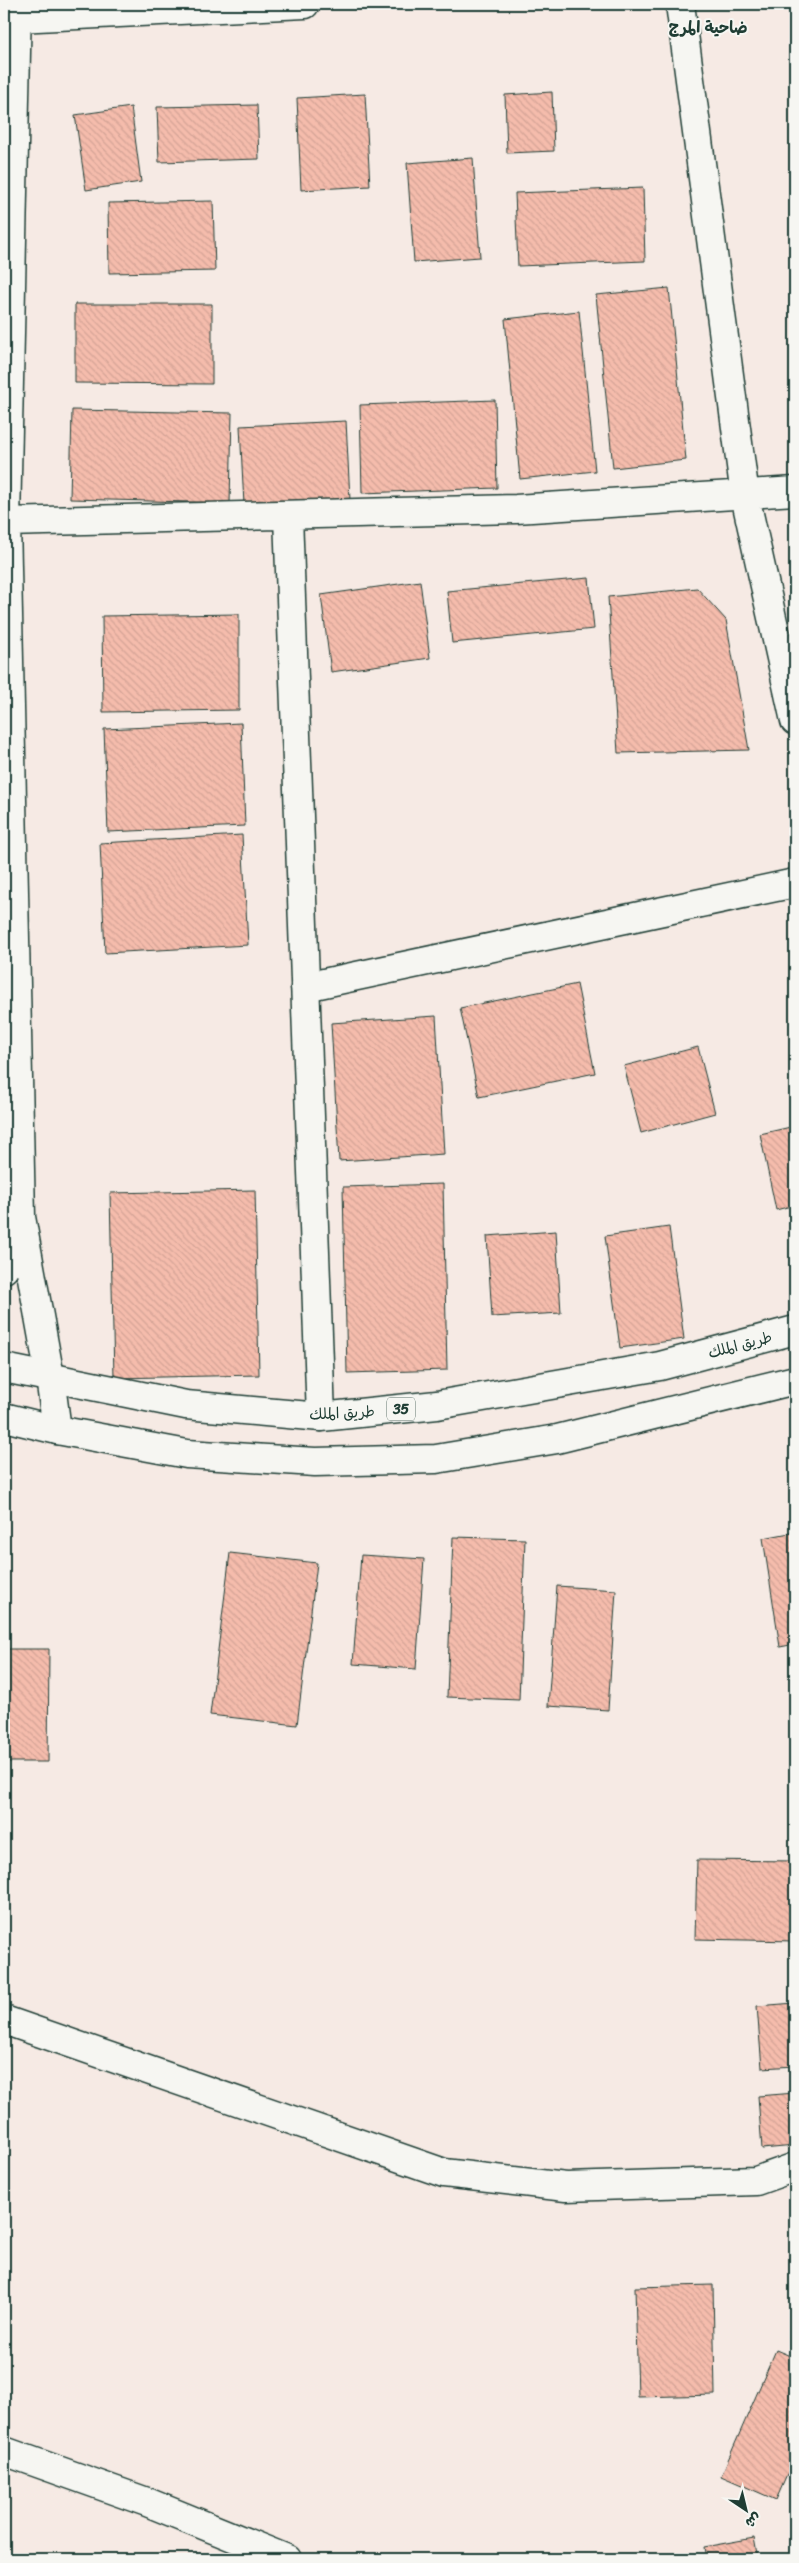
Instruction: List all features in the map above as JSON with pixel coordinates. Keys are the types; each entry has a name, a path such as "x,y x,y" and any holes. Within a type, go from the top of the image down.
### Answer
{"street":[{"path":"57,1430 50,1377 21,1217 6,671 6,522 16,11 305,4"},
{"path":"680,4 745,496 795,721"},
{"path":"6,522 516,510 745,496 795,491"},
{"path":"288,516 321,1417"},
{"path":"306,987 795,882"},
{"path":"4,1269 21,1217"},
{"name":"طريق الملك","path":"4,1368 186,1405 321,1417 436,1406 660,1366 795,1330"},
{"path":"4,1416 57,1430 187,1454 314,1462 436,1459 557,1439 795,1380"},
{"path":"4,2020 444,2173 566,2187 756,2180 795,2167"},
{"path":"4,2451 147,2502 287,2559"}],"building":[{"path":"552,92 554,151 507,153 505,95"},
{"path":"365,94 370,186 301,190 297,98"},
{"path":"257,105 259,159 159,162 157,107"},
{"path":"131,107 141,182 86,190 75,115"},
{"path":"473,158 480,257 414,262 407,163"},
{"path":"643,188 645,261 518,266 515,193"},
{"path":"213,201 215,271 109,273 108,203"},
{"path":"669,288 686,460 613,468 596,295"},
{"path":"75,304 212,304 212,384 75,383"},
{"path":"579,311 595,471 520,479 505,319"},
{"path":"495,400 497,488 362,493 360,405"},
{"path":"72,410 232,413 230,503 70,499"},
{"path":"346,421 350,500 244,505 240,426"},
{"path":"589,578 594,629 452,643 447,591"},
{"path":"420,581 430,658 331,672 321,595"},
{"path":"697,588 726,620 749,750 618,753 608,597"},
{"path":"239,614 239,710 103,712 102,616"},
{"path":"241,723 245,826 108,832 104,729"},
{"path":"242,835 248,945 105,953 100,843"},
{"path":"577,984 595,1073 479,1097 460,1008"},
{"path":"436,1016 444,1154 339,1161 331,1023"},
{"path":"698,1047 715,1113 641,1133 624,1066"},
{"path":"795,1126 795,1205 776,1210 760,1134"},
{"path":"443,1184 447,1370 347,1373 343,1187"},
{"path":"255,1190 259,1375 114,1378 110,1193"},
{"path":"669,1227 684,1339 620,1348 605,1236"},
{"path":"556,1231 561,1313 492,1317 487,1236"},
{"path":"795,1532 795,1644 780,1647 763,1538"},
{"path":"453,1537 525,1539 519,1700 447,1697"},
{"path":"230,1553 317,1563 297,1725 210,1715"},
{"path":"361,1555 424,1559 416,1669 353,1664"},
{"path":"557,1586 616,1590 608,1710 548,1706"},
{"path":"4,1649 49,1649 48,1762 4,1762"},
{"path":"697,1860 795,1861 795,1941 695,1939"},
{"path":"795,2003 795,2066 762,2068 757,2006"},
{"path":"795,2093 795,2146 762,2149 758,2096"},
{"path":"713,2285 715,2395 638,2397 635,2287"},
{"path":"776,2350 795,2358 795,2457 776,2500 721,2476"},
{"path":"754,2538 758,2559 706,2559 704,2547"}],"district":[{"name":"ضاحية المرج","path":"708,27"}]}
